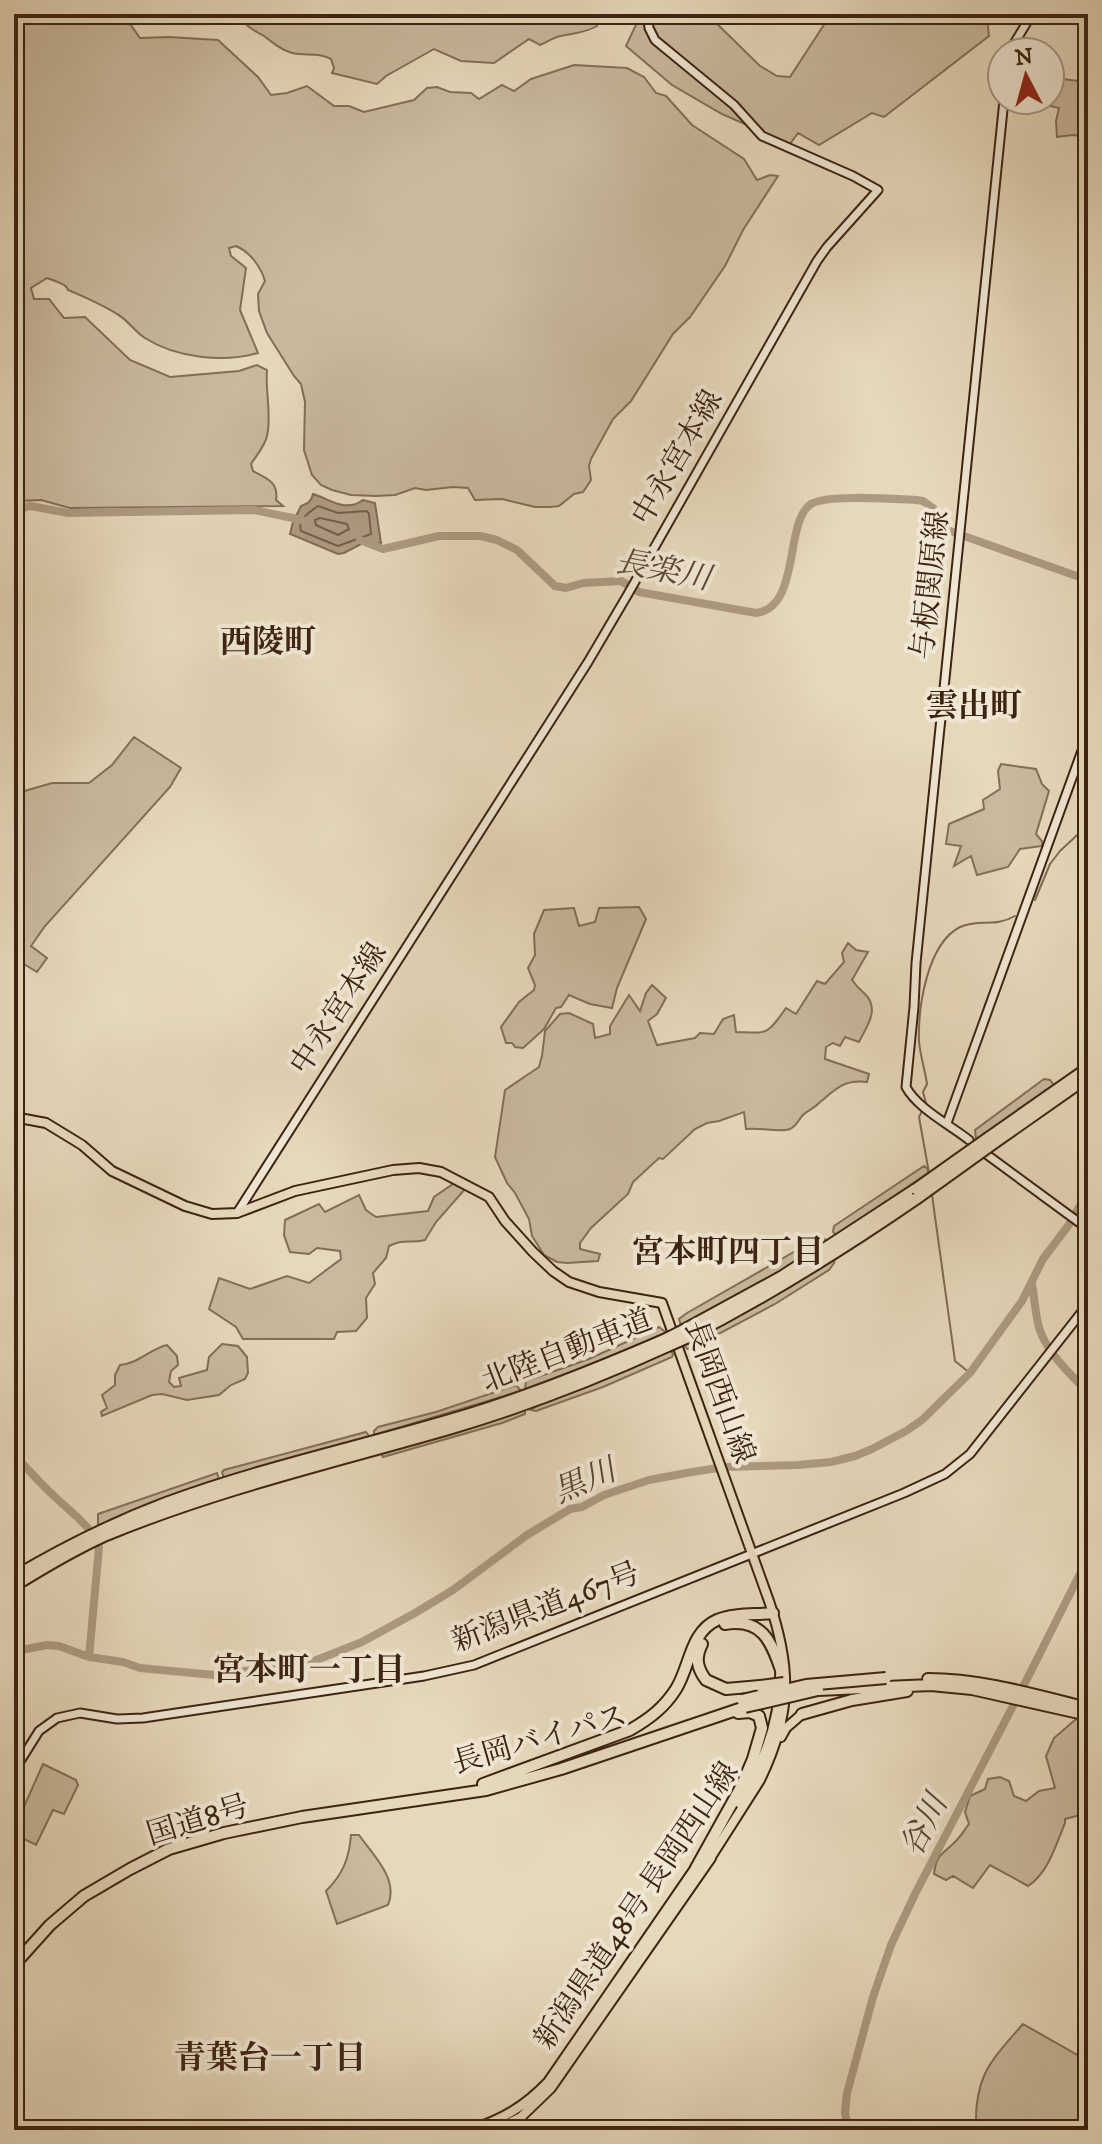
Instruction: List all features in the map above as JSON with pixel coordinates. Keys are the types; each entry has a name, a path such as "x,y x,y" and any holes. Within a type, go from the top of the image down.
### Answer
{"highway":[{"name":"北陸自動車道","path":"14,1577 101,1534 219,1493 512,1409 607,1373 684,1334 739,1311 916,1194 1088,1068"},
{"name":"北陸自動車道","path":"991,1140 1088,1077"},
{"name":"北陸自動車道","path":"14,1586 62,1554"},
{"path":"483,1784 630,1730 661,1708 677,1687 695,1644 706,1628 717,1620 774,1615"},
{"path":"781,1670 769,1640 755,1627 733,1623 709,1632 697,1658 699,1671 706,1680 726,1689 818,1679 886,1678"},
{"name":"長岡バイパス","path":"431,1797 585,1755 806,1685 886,1678 965,1681 1088,1715"},
{"name":"長岡バイパス","path":"431,1797 486,1790 571,1765 743,1703 818,1690 931,1685 1008,1692"},
{"path":"802,1714 897,1692 972,1689"},
{"name":"長岡バイパス","path":"1027,1697 1088,1708"},
{"path":"571,1765 636,1749 739,1713 757,1714 762,1728 753,1759 696,1868"},
{"name":"国道8号","path":"14,1965 75,1903 169,1849 302,1817 431,1797"}],"main road":[{"name":"中永宮本線","path":"237,1213 588,662 817,261 878,190 759,134 729,101 655,40 647,14"},
{"path":"1019,36 1032,14"},
{"name":"与板関原線","path":"969,1140 923,1106 906,1087 1002,116"},
{"path":"947,1123 1088,734"},
{"name":"長岡西山線","path":"14,1117 46,1123 82,1145 112,1171 185,1206 212,1214 237,1213 295,1191 393,1170 432,1170 489,1197 519,1237 561,1277 591,1290 662,1303 774,1615 786,1664 784,1707 777,1739 760,1780 709,1860"},
{"path":"986,1154 1085,1226"},
{"name":"新潟県道467号","path":"14,1771 39,1731 57,1718 80,1713 117,1719 143,1718 443,1672 493,1659 904,1493 936,1479 970,1454 1088,1304"},
{"name":"新潟県道48号 長岡西山線","path":"470,2130 508,2115 548,2082 696,1868 758,1772 771,1737 781,1670 774,1615"},
{"path":"778,1692 784,1707 802,1714"},
{"name":"新潟県道48号 長岡西山線","path":"495,2130 521,2117 551,2088 760,1788 786,1728 802,1714"}],"shaded area":[{"path":"14,14 123,14 140,38 218,40 258,77 271,95 307,86 334,106 349,106 364,112 414,100 427,88 471,93 479,99 502,85 514,91 531,79 574,65 627,68 644,77 656,93 666,96 692,125 744,159 757,180 770,175 778,176 743,230 725,266 690,317 673,334 631,401 613,419 591,459 591,480 583,492 574,494 559,506 535,507 502,499 475,500 468,488 415,488 395,495 376,496 351,495 321,485 312,475 304,450 305,402 301,384 267,333 259,311 258,294 265,281 258,265 236,246 229,248 231,256 246,268 240,310 258,353 245,356 200,357 171,350 145,338 125,319 60,283 47,278 31,288 34,299 49,299 64,318 85,317 130,360 170,377 239,371 257,365 267,370 267,436 251,464 253,471 274,485 276,500 283,506 70,508 41,500 17,501 14,505"},
{"path":"241,14 594,14 597,26 556,37 540,45 529,39 494,63 461,61 434,49 377,84 332,73 331,59 326,57 284,50 250,28"},
{"path":"641,14 707,14 760,66 777,76 790,77 831,14 992,14 987,18 989,36 884,117 872,113 819,145 798,133 790,144 722,114 672,85 626,46"},
{"path":"1088,70 1088,137 1057,137 1057,116 1066,116 1066,79 1078,81 1087,75"},
{"path":"134,737 181,768 170,787 45,926 31,946 47,958 37,972 22,963 14,965 14,794 52,783 89,783 112,765"},
{"path":"1001,764 1036,769 1042,784 1049,791 1036,834 1042,846 1020,849 1008,867 977,875 971,856 954,866 961,846 946,844 949,824 984,809 983,800 1000,789 998,771"},
{"path":"639,907 646,919 617,988 612,1008 590,1004 569,995 561,1007 556,1008 544,1029 523,1048 506,1043 501,1027 519,1002 534,990 528,968 535,955 534,934 544,910 574,908 579,926 595,922 599,908"},
{"path":"848,943 856,950 868,952 852,980 872,1006 871,1018 859,1042 845,1037 840,1046 833,1043 826,1047 825,1059 869,1074 867,1082 852,1082 840,1087 790,1129 746,1129 744,1112 695,1129 633,1182 628,1194 591,1228 580,1243 580,1249 600,1254 598,1261 557,1262 544,1255 532,1236 529,1219 495,1157 505,1090 539,1067 545,1031 560,1014 569,1013 593,1024 595,1038 610,1034 610,1026 629,995 640,1011 652,985 666,998 657,1014 648,1021 657,1045 695,1038 700,1033 714,1034 723,1019 734,1015 736,1032 766,1031 786,1008 796,1014 817,981 825,984 844,962 842,953"},
{"path":"1044,1079 1054,1085 976,1140 975,1130"},
{"path":"924,1166 928,1173 836,1235 833,1232 834,1226"},
{"path":"456,1182 466,1188 436,1222 425,1240 389,1246 386,1258 373,1273 375,1284 366,1298 367,1318 356,1331 337,1332 334,1339 243,1339 236,1327 209,1309 219,1278 250,1289 287,1276 309,1283 341,1259 340,1251 317,1248 309,1254 290,1252 284,1235 285,1220 319,1204 325,1212 359,1195 366,1210 376,1217 428,1211 434,1197"},
{"path":"820,1237 826,1243 775,1275 681,1326 679,1319 687,1313"},
{"path":"835,1257 829,1270 775,1304 692,1348 687,1349 684,1345 754,1308"},
{"path":"659,1327 667,1333 584,1369 525,1390 526,1381 589,1359"},
{"path":"222,1344 238,1346 247,1357 248,1373 245,1379 219,1395 187,1400 162,1394 152,1395 102,1416 101,1412 107,1408 102,1395 115,1385 115,1375 120,1365 167,1345 177,1356 178,1365 171,1371 169,1382 174,1387 181,1386 179,1378 207,1370 209,1357"},
{"path":"671,1350 672,1357 603,1387 536,1411 531,1410 539,1405"},
{"path":"516,1385 521,1391 374,1435 378,1427 436,1412"},
{"path":"525,1409 525,1414 502,1423 383,1457 380,1452"},
{"path":"366,1432 370,1437 224,1478 222,1472 224,1470"},
{"path":"217,1473 219,1480 98,1526 98,1514"},
{"path":"1076,1719 1088,1722 1088,1813 1065,1819 1051,1858 1041,1874 1028,1886 990,1865 973,1888 953,1876 946,1880 934,1874 938,1858 969,1824 965,1812 970,1796 985,1789 988,1779 1000,1777 1009,1781 1014,1796 1026,1801 1039,1791 1055,1788 1046,1756 1054,1738"},
{"path":"43,1764 76,1780 78,1785 64,1814 53,1810 36,1845 14,1834 14,1829"},
{"path":"351,1835 359,1835 377,1859 387,1877 390,1895 388,1905 337,1924 326,1891 344,1866"},
{"path":"1023,2024 1088,2061 1088,2130 976,2130 978,2096 986,2071"}],"water":[{"path":"313,494 344,505 363,500 375,503 381,543 361,544 338,554 290,534 301,506 309,502"}],"waterway":[{"name":"長楽川","path":"360,540 383,549 439,536 480,536 517,550 555,586 566,588 583,583 621,581 639,592 756,613 770,608 780,596 797,528 811,504 846,498 916,500 933,508 947,530 1088,580"},
{"name":"長楽川","path":"14,511 31,506 68,513 254,510 302,520"},
{"path":"1035,900 1050,864 1088,825"},
{"path":"926,1103 923,1092 927,1084 919,1027 923,994 932,962 949,935 960,927 1000,922 1015,916"},
{"path":"923,1109 919,1117 929,1173"},
{"name":"黒川","path":"14,1650 59,1646 89,1657 140,1668 214,1675 309,1663 362,1642 415,1613 453,1590 527,1535 570,1509 582,1507 604,1495 649,1480 692,1472 725,1467 831,1462 872,1449 922,1420 970,1373 1022,1301 1043,1259 1088,1192"},
{"path":"932,1195 955,1361 970,1373"},
{"name":"谷川","path":"1032,1284 1037,1321 1045,1341 1088,1393"},
{"path":"14,1453 85,1525 99,1547 89,1657"},
{"name":"谷川","path":"848,2130 845,2112 847,2093 873,1997 891,1945 1088,1558"}],"district":[{"name":"西陵町","path":"268,643"},
{"name":"雲出町","path":"974,707"},
{"name":"宮本町四丁目","path":"728,1253"},
{"name":"宮本町一丁目","path":"309,1671"},
{"name":"青葉台一丁目","path":"270,2059"}]}
